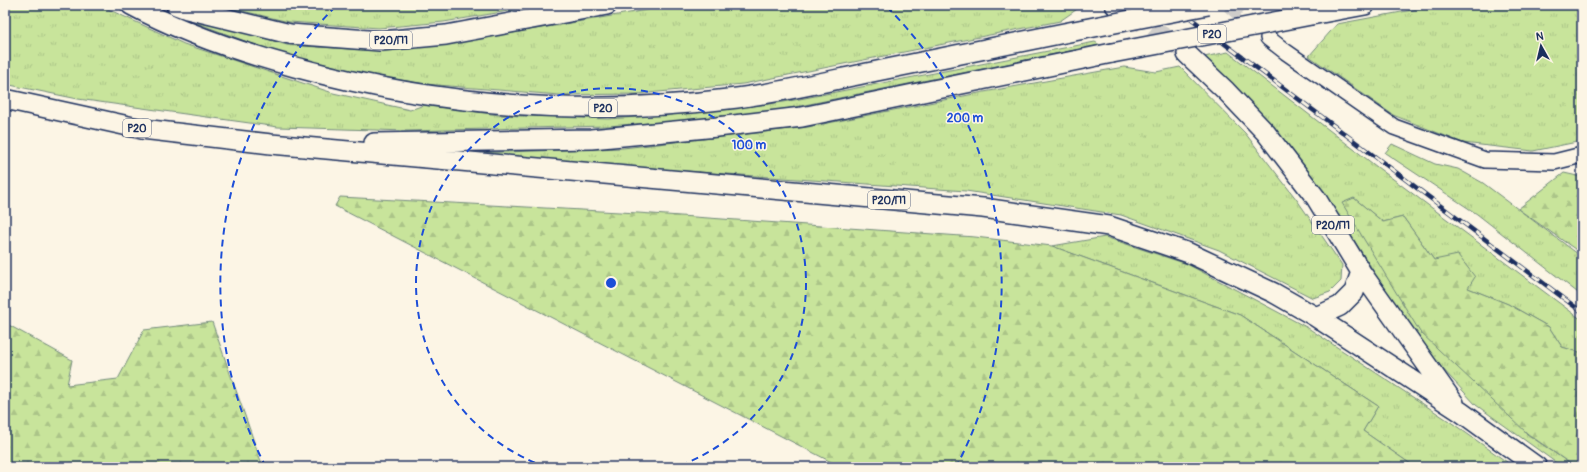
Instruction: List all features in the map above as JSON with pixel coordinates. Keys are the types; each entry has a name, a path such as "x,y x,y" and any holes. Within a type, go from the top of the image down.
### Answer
{"main road":[{"name":"Р20","path":"131,5 194,35 262,58 336,78 410,93 482,103 574,108 649,107 739,98 1208,5"},
{"name":"Р20/П1","path":"176,5 290,34 382,41 446,35 607,5"},
{"name":"Р20","path":"5,99 142,129 271,144 591,138 717,127 802,117 1112,53 1365,5"},
{"name":"Р20/П1","path":"1187,54 1226,91 1266,133 1316,198 1361,272 1461,412"},
{"name":"Р20/П1","path":"271,144 983,208 1109,226 1189,253 1274,293 1316,317 1461,412 1537,467"},
{"path":"1316,317 1340,306 1354,292 1361,272"}],"street":[{"path":"1268,38 1394,127 1485,160 1554,162 1582,155"}],"green space":[{"path":"5,5 99,5 184,44 333,93 410,110 424,105 499,115 608,119 696,113 784,102 1095,42 1100,45 785,109 695,120 607,126 407,131 278,127 78,99 5,84"},
{"path":"217,5 543,5 444,22 379,28 289,22"},
{"path":"676,5 1083,5 1060,21 743,84 638,94 559,95 425,84 337,70 269,50 178,16 179,12 287,45 382,51 448,44"},
{"path":"1439,5 1582,5 1582,141 1533,151 1463,143 1393,115 1309,56 1337,24"},
{"path":"1228,52 1377,167 1582,320 1582,353 1562,347 1549,327 1508,304 1468,288 1434,260 1403,217 1383,222 1354,198 1527,434 1575,467 1562,467 1476,405 1418,342 1323,191 1273,126 1204,57"},
{"path":"1124,67 1156,72 1180,67 1245,133 1297,200 1342,265 1341,281 1330,292 1313,298 1219,250 1121,215 966,191 446,154 623,148 808,127 984,92"},
{"path":"1392,144 1435,164 1458,169 1483,183 1582,257 1582,296 1477,214 1385,153"},
{"path":"1564,173 1582,177 1582,254 1518,209"},
{"path":"340,197 638,213 975,237 1052,246 1240,315 1378,406 1363,431 1415,467 841,467 335,206"},
{"path":"1354,198 1383,222 1403,217 1434,260 1458,255 1475,277 1468,288 1508,304 1549,327 1562,347 1582,353 1582,467 1575,467 1528,434 1420,332 1342,203"},
{"path":"1105,237 1187,264 1308,328 1452,423 1514,467 1415,467 1363,431 1378,406 1240,315 1052,246"},
{"path":"212,322 263,467 5,466 5,323 72,360 67,385 118,379 144,330"}],"tunnel":[{"path":"1229,5 1260,31"},
{"path":"1127,13 1181,48"}],"railway":[{"path":"1173,5 1582,312"}]}
